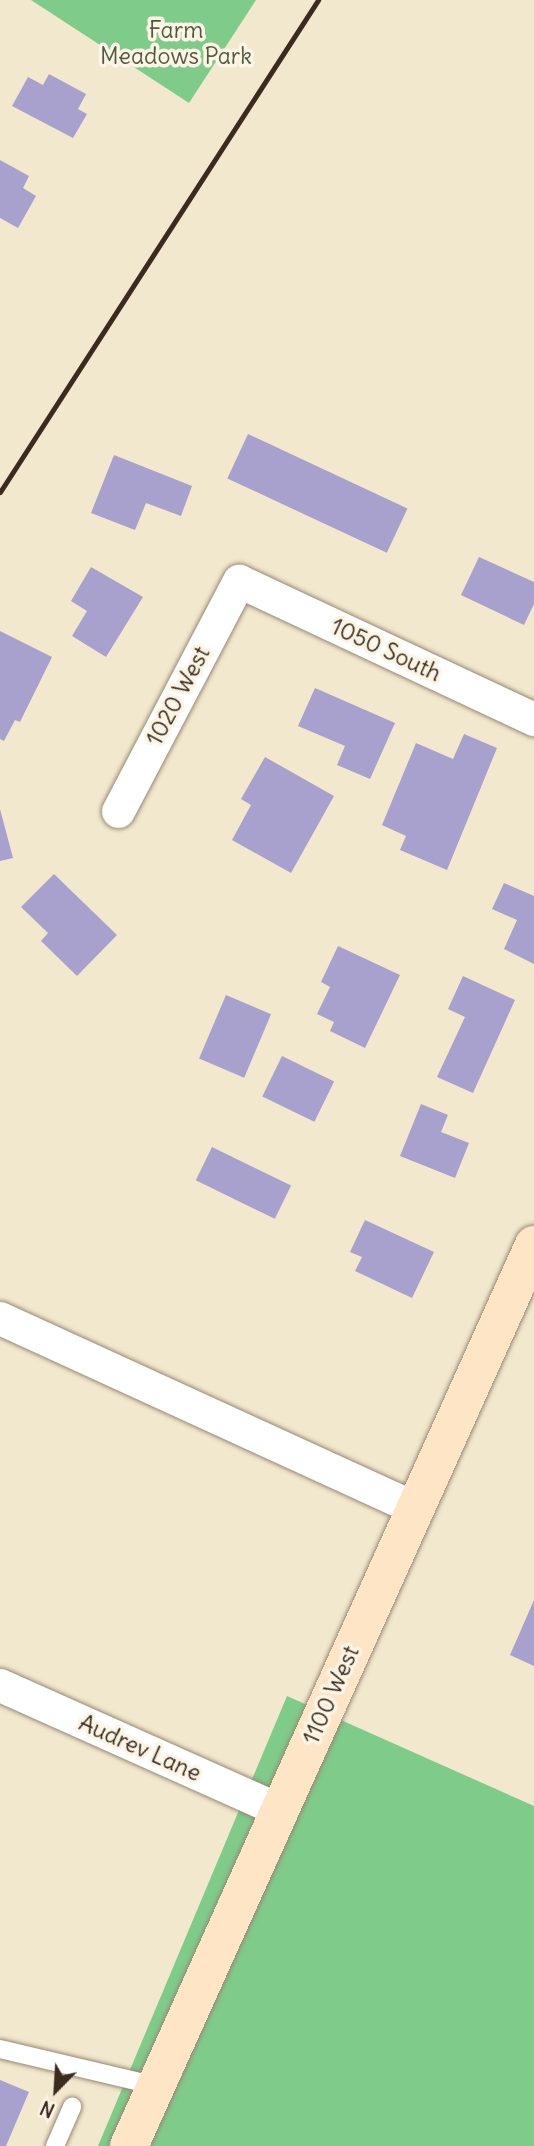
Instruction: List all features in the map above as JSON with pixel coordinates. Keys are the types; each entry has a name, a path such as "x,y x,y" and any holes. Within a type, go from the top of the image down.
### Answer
{"street":[{"name":"1050 South","path":"239,582 534,719"},
{"name":"1020 West","path":"118,811 239,582"},
{"name":"1100 West","path":"129,2146 534,1245"},
{"path":"0,1318 415,1508"},
{"name":"Audrev Lane","path":"0,1685 279,1810"}],"lane":[{"path":"0,2049 156,2085"},
{"path":"55,2146 72,2107"}],"green space":[{"name":"Farm Meadows Park","path":"31,0 256,0 189,103"},
{"path":"287,1696 534,1806 534,2146 98,2146"}],"building":[{"path":"49,74 86,94 78,109 87,114 73,138 12,106 28,77 43,85"},
{"path":"0,160 29,176 23,188 36,196 18,228 0,218"},
{"path":"248,434 408,508 387,553 227,478"},
{"path":"114,455 192,486 181,516 146,503 135,530 91,513"},
{"path":"479,557 534,582 534,604 524,625 461,595"},
{"path":"91,567 143,597 106,657 72,636 87,611 71,601"},
{"path":"0,631 52,657 20,722 15,720 4,741 0,739"},
{"path":"315,688 395,723 370,779 337,765 345,746 298,726"},
{"path":"464,734 497,748 447,870 400,850 406,836 382,825 416,743 453,759"},
{"path":"265,757 334,796 291,873 232,840 251,805 241,799"},
{"path":"0,809 13,858 0,861"},
{"path":"54,874 117,935 77,976 41,941 48,933 21,907"},
{"path":"504,883 534,896 534,964 504,949 517,920 492,909"},
{"path":"338,946 400,975 365,1048 330,1031 334,1022 317,1014 330,987 321,982"},
{"path":"463,976 515,1000 473,1093 437,1077 465,1017 448,1009"},
{"path":"226,995 271,1014 244,1078 199,1059"},
{"path":"282,1056 334,1081 314,1122 262,1096"},
{"path":"421,1104 448,1115 441,1132 469,1143 455,1178 400,1156"},
{"path":"212,1147 291,1186 275,1219 196,1180"},
{"path":"365,1220 434,1252 412,1298 355,1271 362,1257 350,1252"},
{"path":"534,1600 534,1666 510,1655"},
{"path":"0,2080 29,2092 6,2146 0,2146"}],"railway":[{"path":"0,492 318,0"}]}
